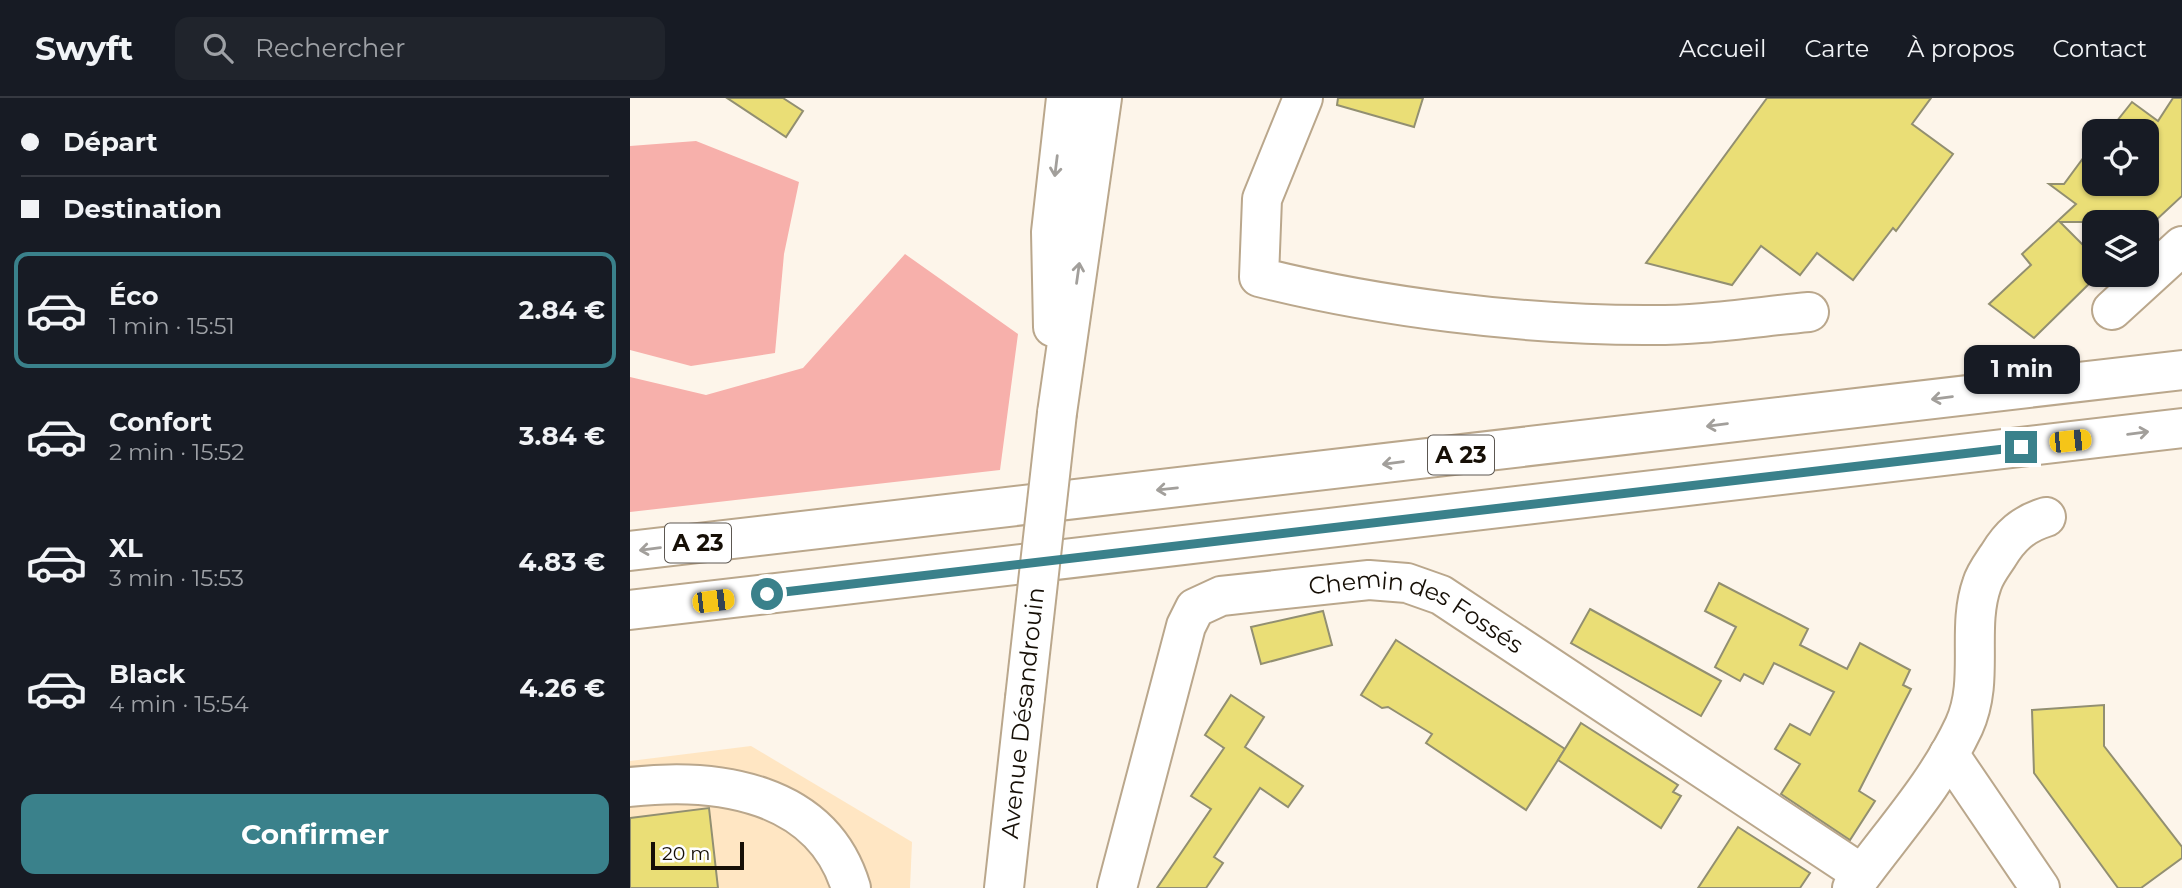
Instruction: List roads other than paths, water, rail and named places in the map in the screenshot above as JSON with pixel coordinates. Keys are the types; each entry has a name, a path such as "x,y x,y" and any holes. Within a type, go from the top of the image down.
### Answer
{"main road":[{"name":"Avenue Désandrouin","path":"1057,413 1051,232 1054,178 1066,98"},
{"name":"Avenue Désandrouin","path":"1004,888 1057,413 1102,98"},
{"path":"1303,98 1262,199 1259,277 1313,291 1473,313 1561,321 1675,325 1809,312"},
{"path":"2112,310 2182,246"},
{"name":"A 23","path":"630,551 2182,370"},
{"name":"A 23","path":"630,610 2182,428"},
{"path":"1857,881 1930,785 1968,718 1974,694 1979,598 1985,576 2006,541 2031,522 2046,517"},
{"name":"Chemin des Fossés","path":"1117,888 1186,626 1195,608 1221,596 1369,580 1407,583 1441,595 1857,881"},
{"path":"1949,754 2040,888"},
{"path":"630,787 706,783 752,793 790,812 820,833 838,854 852,888"}]}
